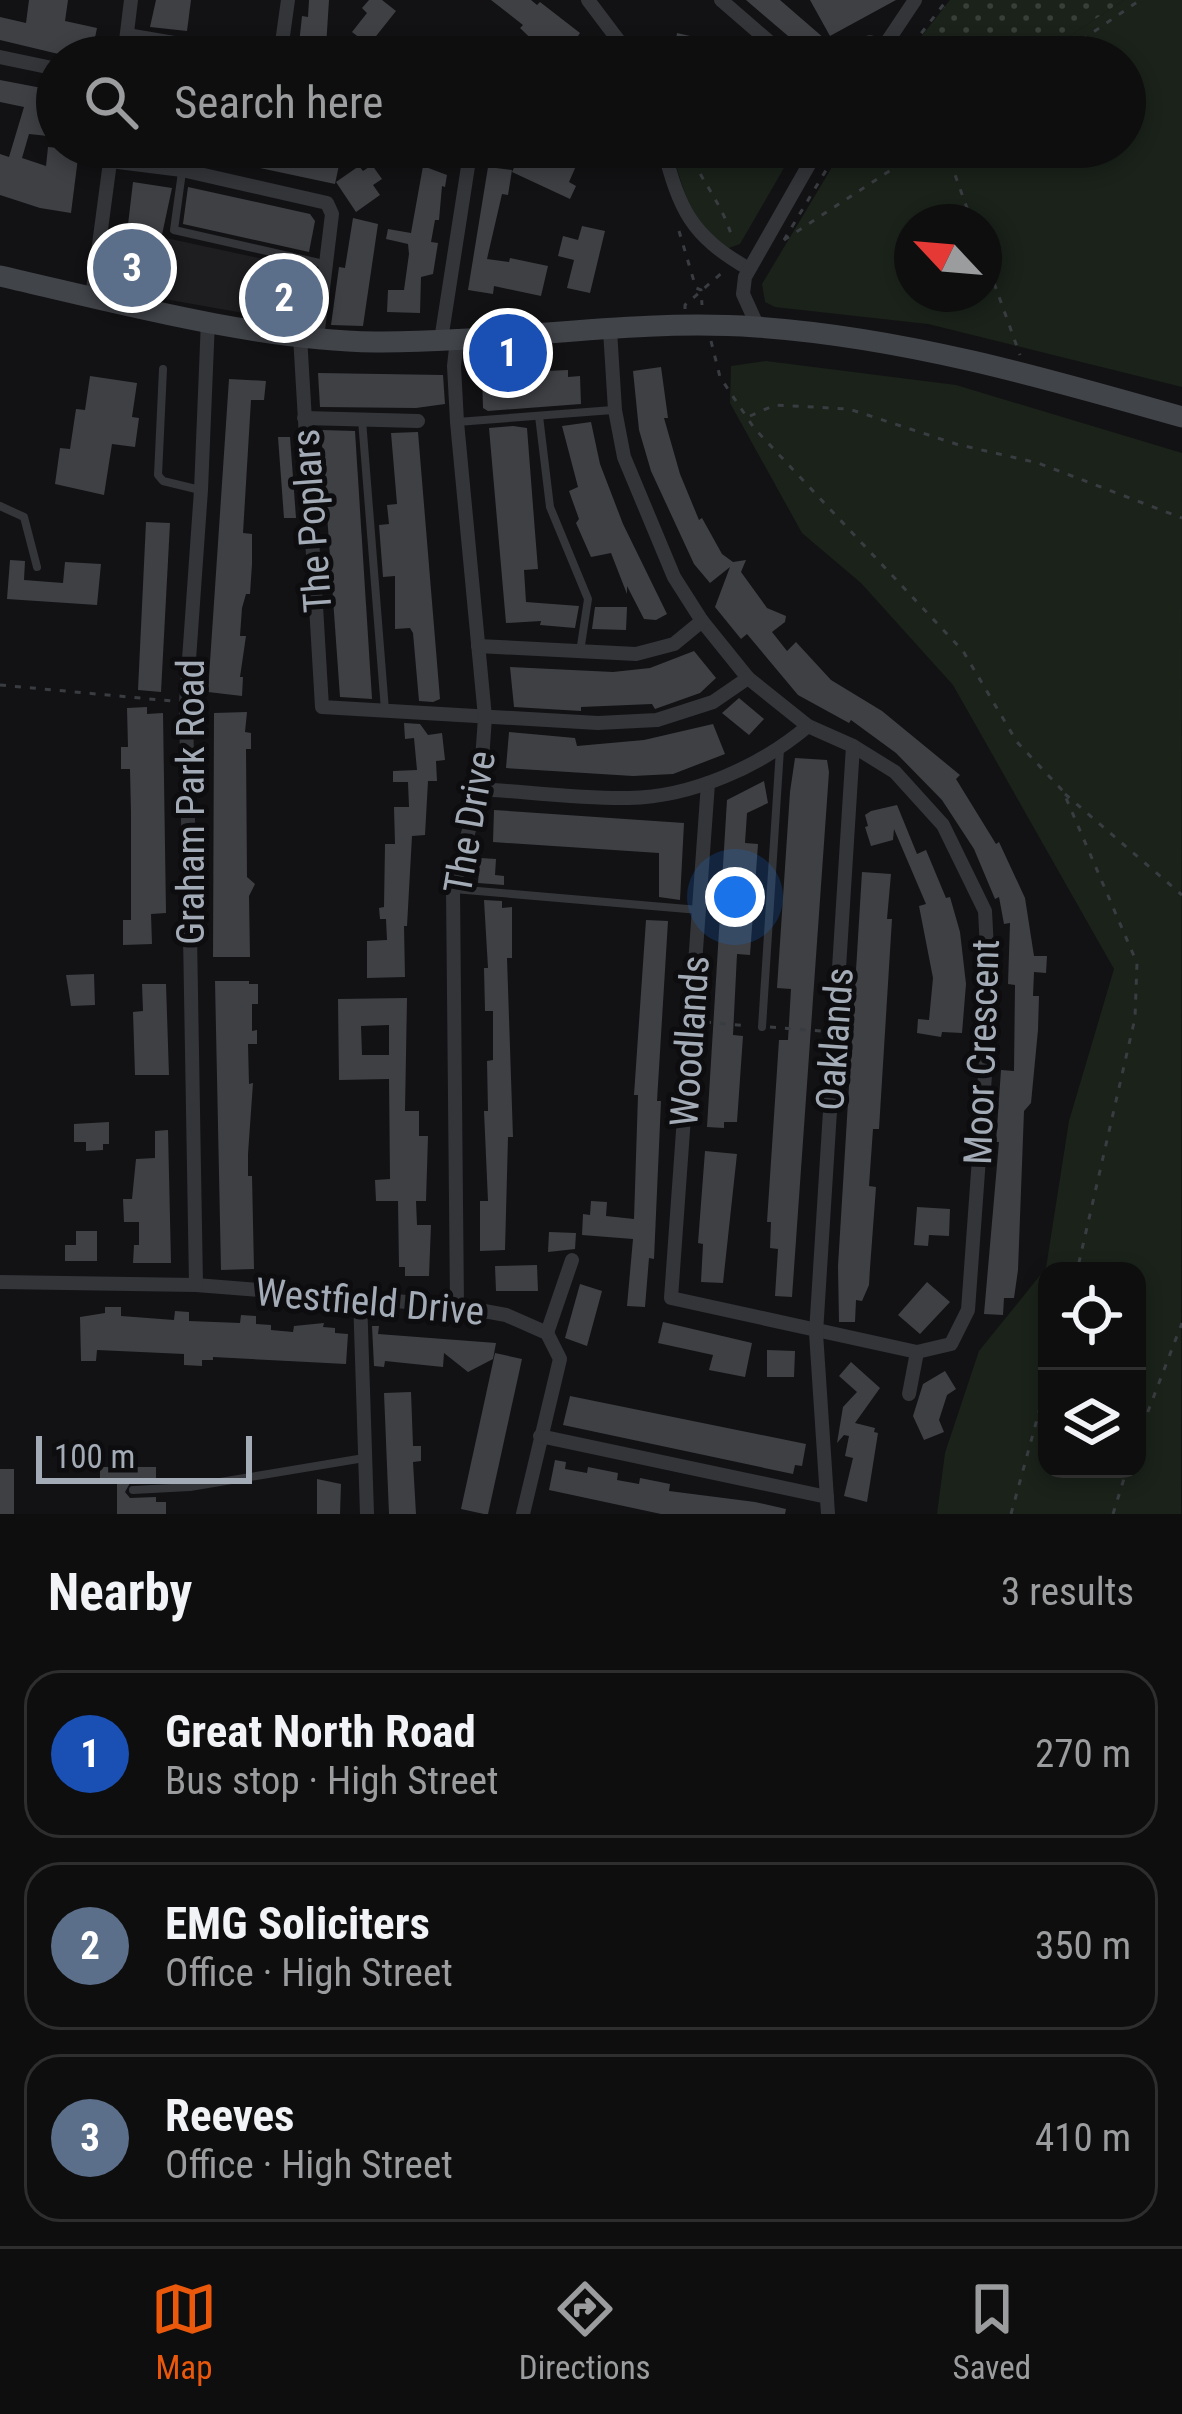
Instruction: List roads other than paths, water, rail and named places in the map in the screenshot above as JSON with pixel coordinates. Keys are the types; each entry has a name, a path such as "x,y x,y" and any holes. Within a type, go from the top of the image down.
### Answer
{"main road":[{"path":"0,276 309,337 449,339 699,325 758,327 904,345 1182,416"}],"street":[{"path":"131,0 127,35 133,36"},
{"path":"283,36 288,0"},
{"path":"588,0 615,36"},
{"path":"721,0 763,36"},
{"path":"890,36 912,1"},
{"path":"0,57 36,65"},
{"path":"92,297 109,168"},
{"path":"173,168 182,170"},
{"name":"The Drive","path":"457,1306 453,889 480,789 485,717 449,339 468,168"},
{"path":"670,168 689,222 705,241 748,269"},
{"path":"758,327 743,294 748,269 807,168"},
{"name":"The Poplars","path":"182,170 328,203 332,214 309,337 304,418 322,707 386,712"},
{"name":"Graham Park Road","path":"196,1286 186,702 208,320"},
{"name":"Moor Crescent","path":"610,330 615,410 625,457 674,577 702,621 748,678 808,726 895,772 943,825 985,911 990,1006 968,1310 951,1344 917,1352"},
{"path":"304,418 418,421"},
{"path":"478,646 636,654 674,644 702,621"},
{"path":"386,712 598,723 657,720 713,702 748,678"},
{"path":"480,789 633,799 708,784 780,749 808,726"},
{"name":"Oaklands","path":"828,1514 815,1333 853,746"},
{"name":"Woodlands","path":"708,784 670,1298 815,1333"},
{"path":"523,1514 560,1359 547,1333 572,1260"},
{"name":"Westfield Drive","path":"0,1282 196,1286 457,1306 506,1315 547,1333"},
{"path":"360,1297 367,1514"},
{"path":"815,1333 917,1352 909,1394"},
{"path":"540,1436 827,1497"}],"lane":[{"path":"182,170 174,230 326,264"},
{"path":"163,369 158,475 163,481 201,490"},
{"path":"458,422 615,410"},
{"path":"539,416 550,506 588,598 580,654"},
{"path":"362,420 386,712"},
{"path":"0,506 24,517 38,567"},
{"path":"762,1027 780,749"},
{"path":"453,889 699,910"},
{"path":"133,1490 206,1484 365,1458"}],"place":[{"name":"Reeves","path":"132,268"},
{"name":"EMG Soliciters","path":"284,298"},
{"name":"Great North Road","path":"508,353"}]}
